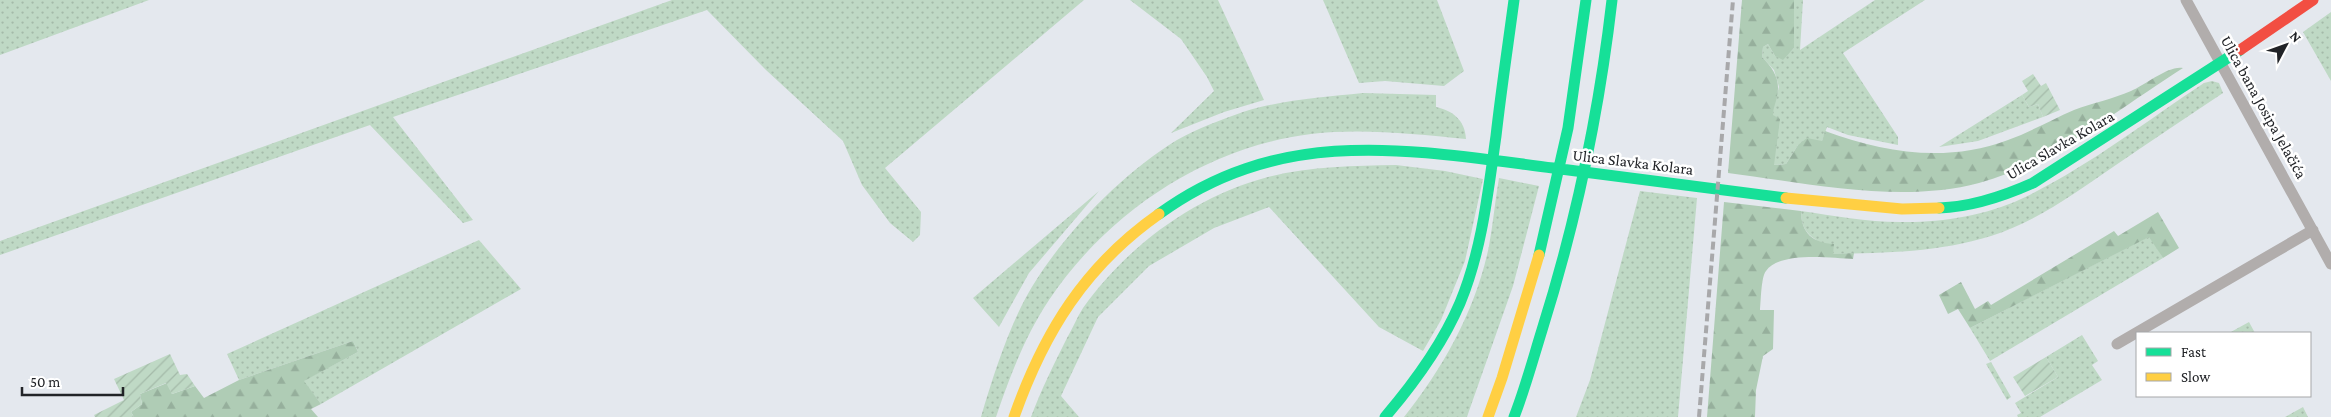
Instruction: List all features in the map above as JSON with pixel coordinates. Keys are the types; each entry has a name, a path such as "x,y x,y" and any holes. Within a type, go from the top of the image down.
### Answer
{"main road":[{"path":"1385,417 1424,369 1440,343 1460,299 1473,262 1490,179 1514,0"},
{"path":"1488,417 1530,292 1557,183 1575,80 1586,0"},
{"path":"1514,417 1554,297 1582,186 1604,64 1612,0"},
{"name":"Ulica Slavka Kolara","path":"1014,417 1030,373 1064,308 1105,258 1142,224 1171,204 1226,175 1274,160 1312,152 1352,148 1445,154 1822,203 1902,210 1966,206 2011,193 2064,165 2220,64 2313,0"}],"street":[{"name":"Ulica bana Josipa Jelačića","path":"2186,0 2331,264"},
{"path":"2138,332 2313,230"},
{"path":"2117,344 2136,333"}],"green space":[{"path":"0,0 149,0 0,55"},
{"path":"672,0 1084,0 885,168 921,212 920,235 913,242 890,223 862,185 843,141 766,70 707,10 393,117 473,220 463,223 370,125 0,255 0,241"},
{"path":"1130,0 1218,0 1264,100 1224,112 1171,133 1214,91 1207,77 1181,39"},
{"path":"1323,0 1437,0 1464,71 1444,86 1385,81 1359,83"},
{"path":"1742,0 1794,0 1794,48 1783,60 1775,56 1768,44 1763,47 1762,57 1773,70 1778,85 1777,99 1773,110 1773,115 1780,119 1774,165 1786,164 1798,145 1807,138 1822,141 1825,131 1848,139 1893,150 1939,153 1985,147 2016,137 2074,110 2131,91 2171,69 2183,68 2110,117 2059,148 2006,174 1979,183 1949,189 1918,192 1886,192 1854,190 1728,173"},
{"path":"1794,0 1803,0 1800,50 1875,0 1925,0 1843,53 1898,137 1898,145 1848,135 1827,127 1822,141 1798,145 1786,164 1773,165 1773,108 1779,87 1774,70 1762,57 1763,47 1768,44 1775,56 1790,52 1794,48"},
{"path":"2331,12 2331,81 2303,32"},
{"path":"2033,74 2041,86 2046,83 2060,110 2043,117 2038,104 2029,107 2022,95 2028,91 2022,81"},
{"path":"2212,81 2219,83 2223,93 2070,197 2008,230 1972,241 1933,248 1893,252 1833,254 1828,248 1812,237 1804,227 1801,211 1867,220 1921,222 1965,217 2008,205 2068,174 2204,83"},
{"path":"1363,93 1436,95 1436,107 1448,111 1457,117 1461,122 1466,139 1369,132 1311,134 1272,141 1234,153 1197,169 1162,189 1130,212 1100,239 1073,268 1049,300 1025,342 996,417 981,417 1009,334 1034,284 1050,260 1088,214 1132,172 1177,140 1201,128 1243,112 1287,102"},
{"path":"2022,95 2029,107 2038,104 2043,117 1978,141 1939,147"},
{"path":"1396,165 1445,171 1483,179 1465,261 1441,320 1423,351 1379,327 1269,207 1214,228 1149,266 1098,317 1061,396 1079,417 1031,417 1053,367 1083,308 1120,264 1165,226 1189,210 1214,197 1268,177 1284,173 1348,166"},
{"path":"1499,178 1539,186 1513,286 1467,417 1404,417 1445,358 1467,315 1476,292 1489,246"},
{"path":"1099,191 1029,273 999,327 973,298"},
{"path":"1640,191 1697,198 1678,417 1576,417 1590,380"},
{"path":"1724,202 1801,211 1803,225 1814,239 1834,244 1833,254 1854,253 1853,259 1794,258 1773,265 1764,274 1760,310 1774,310 1773,349 1763,356 1756,390 1755,417 1707,417"},
{"path":"2158,212 2179,248 2163,258 2149,237 1970,328 1958,309 1948,314 1939,295 1961,282 1975,309 1988,301 1991,305 2114,231 2118,236"},
{"path":"2150,236 2163,258 1990,361 1970,328"},
{"path":"479,240 521,289 321,404 303,381 358,352 353,341 239,380 227,354"},
{"path":"2249,322 2254,332 2231,332"},
{"path":"2082,335 2098,361 2092,365 2102,380 2040,417 2018,417 2017,415 2021,413 2015,403 2058,377 2046,357"},
{"path":"353,341 358,352 304,381 321,404 311,409 318,417 134,417 131,412 142,404 140,394 167,383 172,394 195,386 204,398 239,380"},
{"path":"170,354 180,375 187,374 195,386 172,394 166,383 140,394 142,404 131,412 134,417 95,417 94,415 124,400 114,379"},
{"path":"2046,357 2058,377 2025,396 2013,377"},
{"path":"1991,362 2011,397 2007,400 1986,364"},
{"path":"2303,407 2308,417 2285,417"}],"railway":[{"path":"1699,417 1733,0"}],"traffic: fast":[{"path":"1385,417 1417,377 1445,334 1468,283 1479,242 1487,199 1514,0"},
{"path":"1539,255 1568,128 1586,0"},
{"path":"1514,417 1554,289 1576,208 1593,126 1612,0"},
{"path":"1939,208 1964,206 1987,200 2033,183 2240,50"},
{"path":"1159,214 1206,185 1253,166 1301,155 1350,150 1449,155 1786,198"}],"traffic: slow":[{"path":"1786,198 1902,209 1939,208"},
{"path":"1014,417 1039,357 1070,303 1109,256 1159,214"},
{"path":"1488,417 1502,378 1539,255"}],"traffic: jam":[{"path":"2240,50 2313,0"}]}
